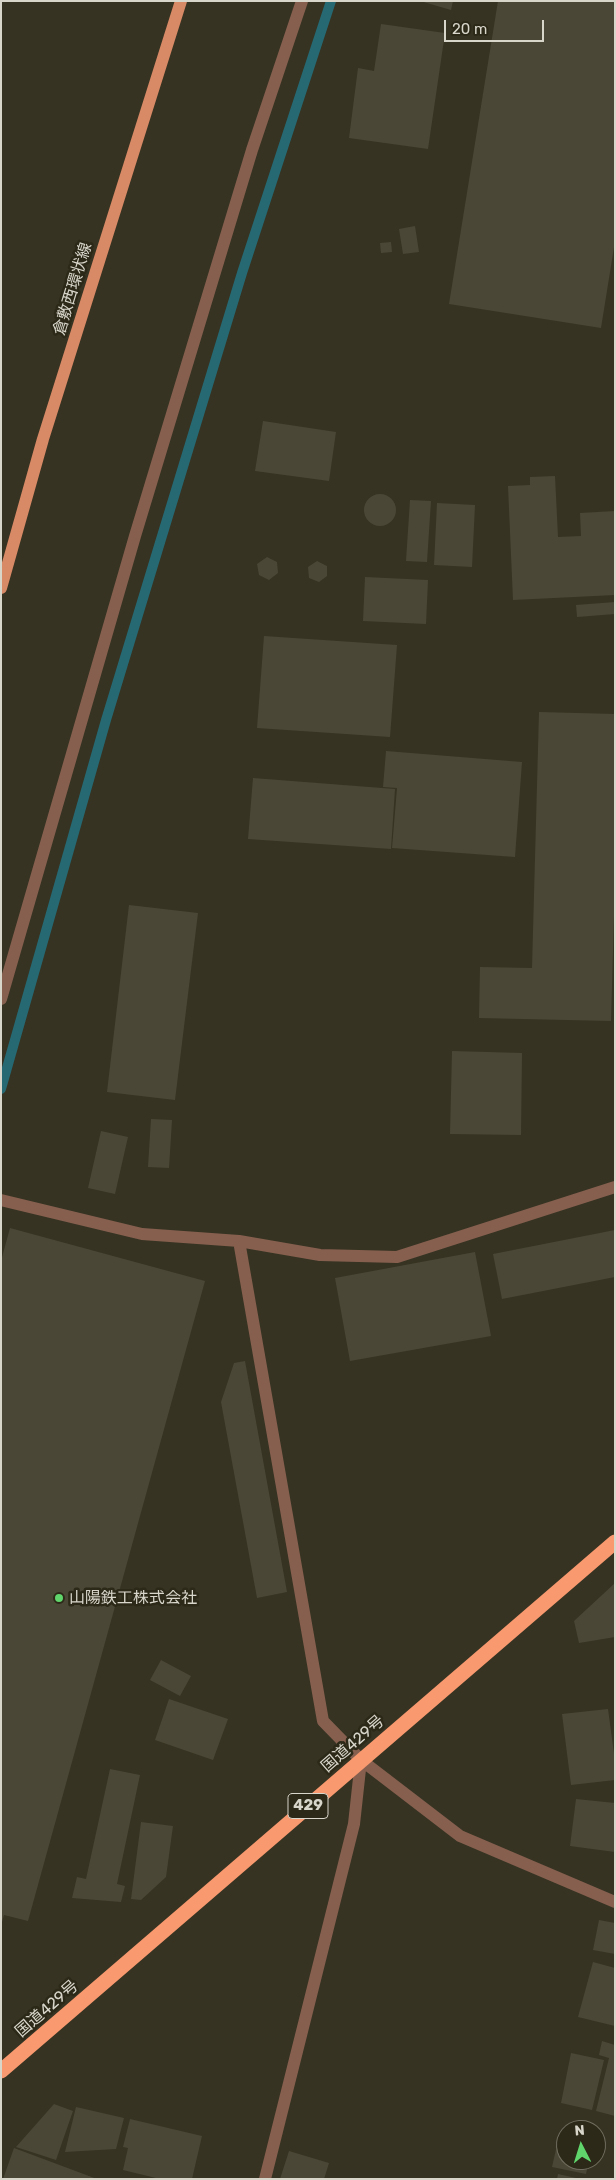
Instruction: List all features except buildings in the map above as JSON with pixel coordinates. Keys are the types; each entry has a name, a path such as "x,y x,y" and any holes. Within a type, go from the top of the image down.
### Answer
{"highway":[{"name":"国道429号","path":"1,2071 615,1542"}],"main road":[{"name":"倉敷西環状線","path":"1,588 43,439 181,1"}],"street":[{"path":"1,999 135,536 252,150 302,1"},
{"path":"1,1200 142,1234 239,1241 320,1256 397,1257 615,1187"},
{"path":"239,1241 323,1721 361,1760 460,1836 615,1902"},
{"path":"265,2179 354,1824 361,1760"}],"waterway":[{"path":"1,1089 106,720 242,273 331,1"}],"place":[{"name":"山陽鉄工株式会社","path":"59,1598"}]}
